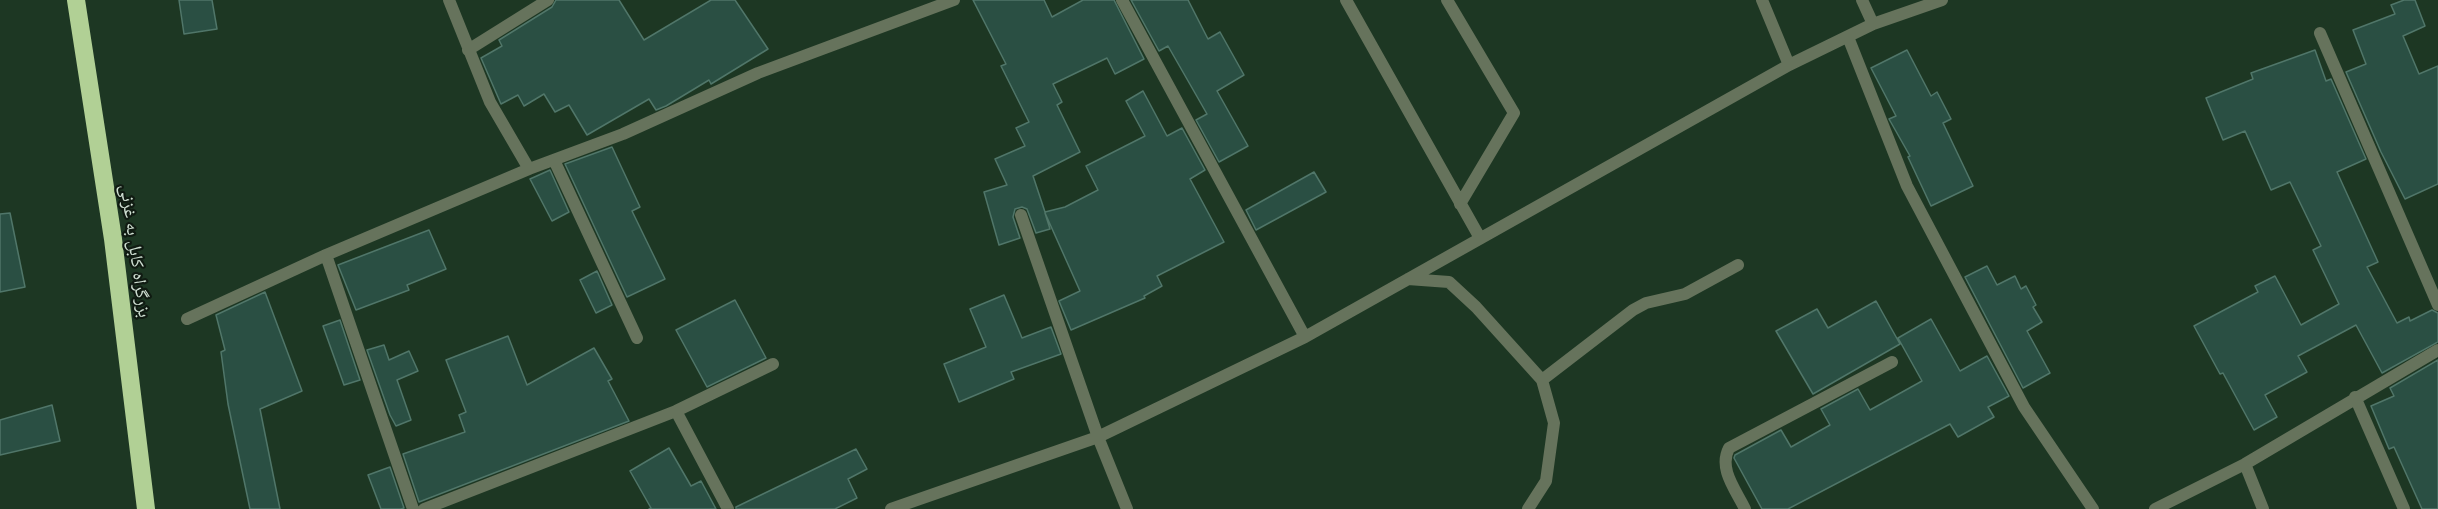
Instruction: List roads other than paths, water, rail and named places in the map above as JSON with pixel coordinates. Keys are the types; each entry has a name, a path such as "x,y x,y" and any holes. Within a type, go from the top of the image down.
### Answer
{"highway":[{"name":"بزرگراه کابل به غزنی","path":"76,0 113,239 146,509"}],"street":[{"path":"448,0 490,102 529,169"},
{"path":"468,50 548,0"},
{"path":"187,320 326,255 529,169 623,134 758,73 954,0"},
{"path":"1122,0 1305,337"},
{"path":"1346,0 1480,238"},
{"path":"1447,0 1514,113 1460,204"},
{"path":"1762,0 1789,65"},
{"path":"1862,0 1873,24"},
{"path":"891,509 1098,437 1305,337 1789,65 1873,24 1942,0"},
{"path":"2320,33 2438,305"},
{"path":"1848,37 1907,186 2024,407 2094,509"},
{"path":"554,160 637,338"},
{"path":"1021,215 1098,437 1127,509"},
{"path":"326,255 413,509"},
{"path":"1542,380 1633,310 1646,303 1685,294 1737,265"},
{"path":"1408,279 1449,282 1476,307 1542,380 1554,423 1546,481 1528,509"},
{"path":"2156,509 2245,464 2438,350"},
{"path":"1745,509 1725,468 1725,456 1729,448 1892,362"},
{"path":"424,509 676,411 773,364"},
{"path":"2355,398 2404,509"},
{"path":"676,411 728,509"},
{"path":"2245,464 2263,509"}]}
